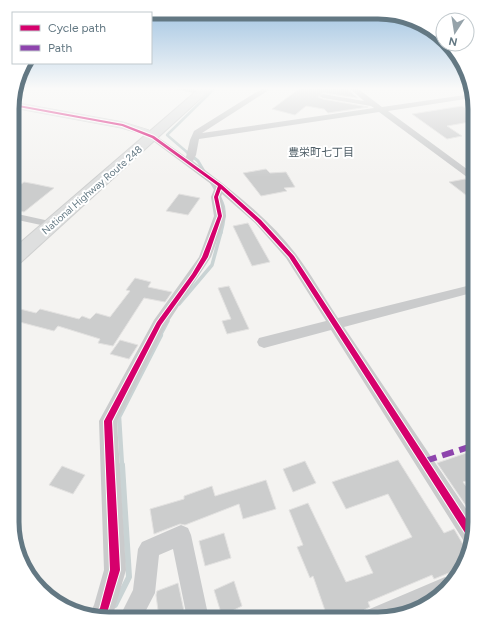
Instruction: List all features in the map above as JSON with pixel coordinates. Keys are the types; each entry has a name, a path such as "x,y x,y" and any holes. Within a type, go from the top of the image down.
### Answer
{"highway":[{"name":"National Highway Route 248","path":"19,253 167,117"},
{"name":"National Highway Route 248","path":"19,241 149,134"}],"street":[{"path":"81,117 123,125 149,134 220,186 259,221 291,256 468,529"},
{"path":"187,162 192,157 195,137 224,117"},
{"path":"195,137 309,117"},
{"path":"391,117 468,175"},
{"path":"103,612 115,570 108,421 159,324 205,257 220,216 216,197 220,186"},
{"path":"19,217 41,222"},
{"path":"264,342 468,290"},
{"path":"133,612 144,593 149,549 181,535 197,612"},
{"path":"393,611 432,593"}],"building":[{"path":"417,117 468,117 468,122 447,126 462,136 447,139"},
{"path":"266,169 270,173 286,172 295,187 284,188 287,191 261,196 243,173"},
{"path":"465,179 468,181 468,197 449,182"},
{"path":"24,182 54,188 24,212 19,211 19,186"},
{"path":"179,194 200,198 188,215 166,211"},
{"path":"248,223 270,262 252,266 233,226"},
{"path":"135,278 151,282 148,287 172,292 165,302 144,298 113,346 98,343 100,339 58,326 54,331 19,322 19,309 36,313 40,309 79,319 82,316 90,319 96,313 110,317 130,291 126,290"},
{"path":"229,286 249,329 227,334 222,321 231,319 218,288"},
{"path":"120,340 138,345 129,359 110,354"},
{"path":"468,452 468,480 463,482 468,489 468,509 437,463"},
{"path":"398,460 444,533 454,529 464,546 459,562 454,571 434,579 432,575 368,602 370,607 363,612 326,612 313,576 310,578 297,547 303,545 289,510 308,503 346,582 373,573 365,556 412,537 388,494 346,509 332,482"},
{"path":"305,461 316,483 293,492 283,469"},
{"path":"62,466 85,475 73,494 49,485"},
{"path":"266,480 276,509 243,519 239,504 185,525 180,524 154,534 150,509 184,499 184,496 212,486 215,496"},
{"path":"224,533 231,558 205,566 199,541"},
{"path":"234,581 242,606 230,612 221,612 214,590"},
{"path":"178,583 184,611 158,612 156,595 157,591"}],"waterway":[{"path":"185,117 167,135 188,153"},
{"path":"187,152 198,161 205,173"},
{"path":"211,182 224,206 224,218 221,233"},
{"path":"179,304 212,265 221,232"},
{"path":"160,336 168,321"},
{"path":"122,466 119,417 161,335"},
{"path":"115,605 129,577 122,465"}],"marked path":[{"path":"425,461 468,447"}],"cycle path":[{"path":"81,117 123,125 153,137 220,186 259,221 291,256 468,529"},
{"path":"103,612 115,570 108,421 159,324 205,257 220,216 216,197 220,186"}],"district":[{"name":"豊栄町七丁目","path":"321,152"}]}
